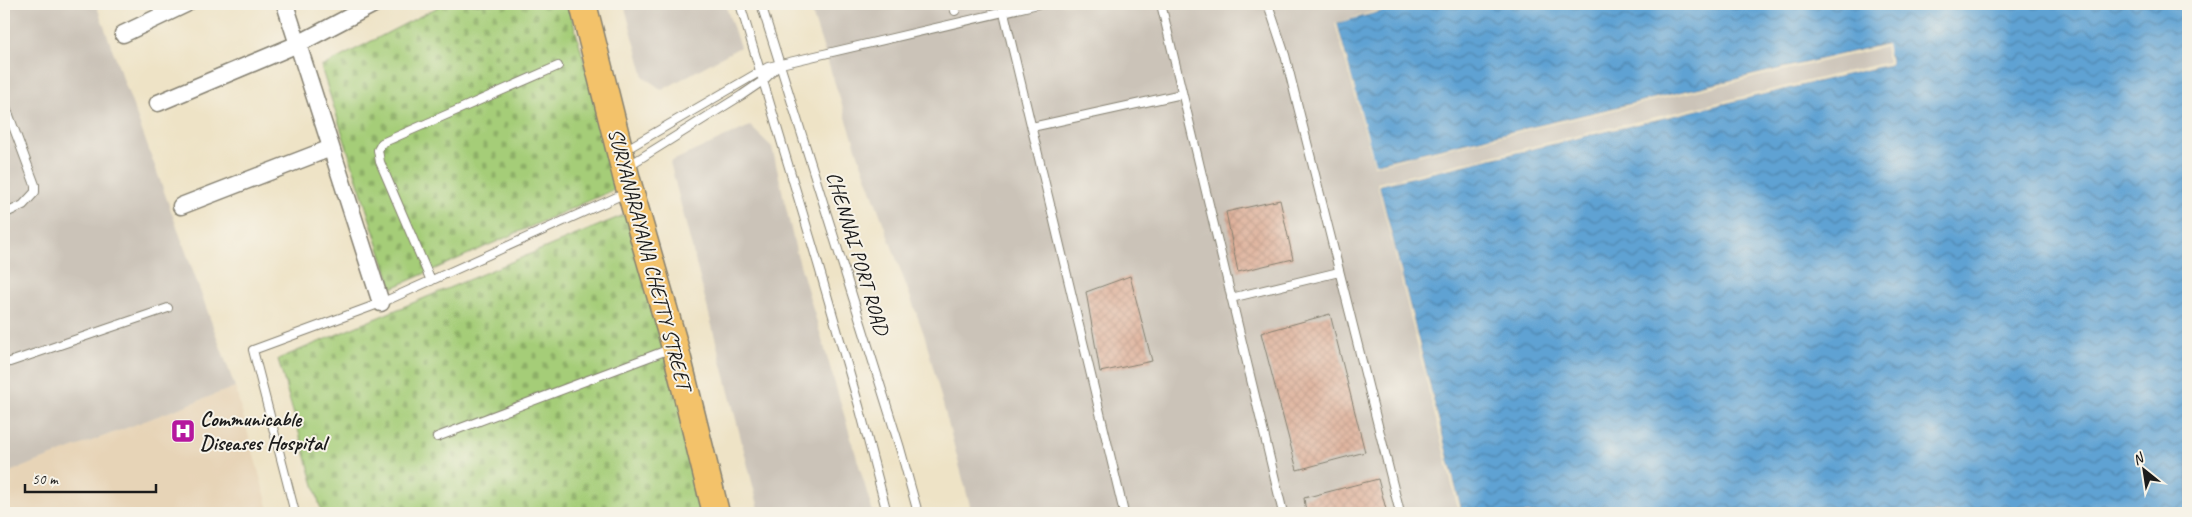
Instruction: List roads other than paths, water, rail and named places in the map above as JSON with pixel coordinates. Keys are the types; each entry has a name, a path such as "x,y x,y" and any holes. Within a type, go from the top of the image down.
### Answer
{"main road":[{"name":"SURYANARAYANA CHETTY STREET","path":"583,4 733,513"},
{"name":"SURYANARAYANA CHETTY STREET","path":"600,4 630,163 716,513"}],"street":[{"path":"123,34 186,4"},
{"path":"285,4 381,303"},
{"path":"158,104 298,44 374,4"},
{"path":"181,206 331,148"}],"lane":[{"name":"CHENNAI PORT ROAD","path":"740,4 854,387 887,513"},
{"name":"CHENNAI PORT ROAD","path":"761,4 781,62 900,448 918,513"},
{"path":"630,163 761,70 781,62 1004,8 1038,4"},
{"path":"1161,4 1283,513"},
{"path":"1268,4 1285,55 1400,513"},
{"path":"1004,8 1124,513"},
{"path":"295,513 253,350 381,303 431,281 735,100 764,80 781,62"},
{"path":"431,281 380,162 378,150 382,143 558,66"},
{"path":"1032,126 1182,94"},
{"path":"4,102 36,192 23,205 4,214"},
{"path":"1231,298 1340,272"},
{"path":"4,364 168,308"},
{"path":"437,437 675,347"}],"water":[{"path":"1409,4 2188,4 2188,513 1462,513 1379,185 1891,64 1886,44 1374,164 1337,23"}],"place":[{"name":"Communicable Diseases Hospital","path":"183,431"}]}
